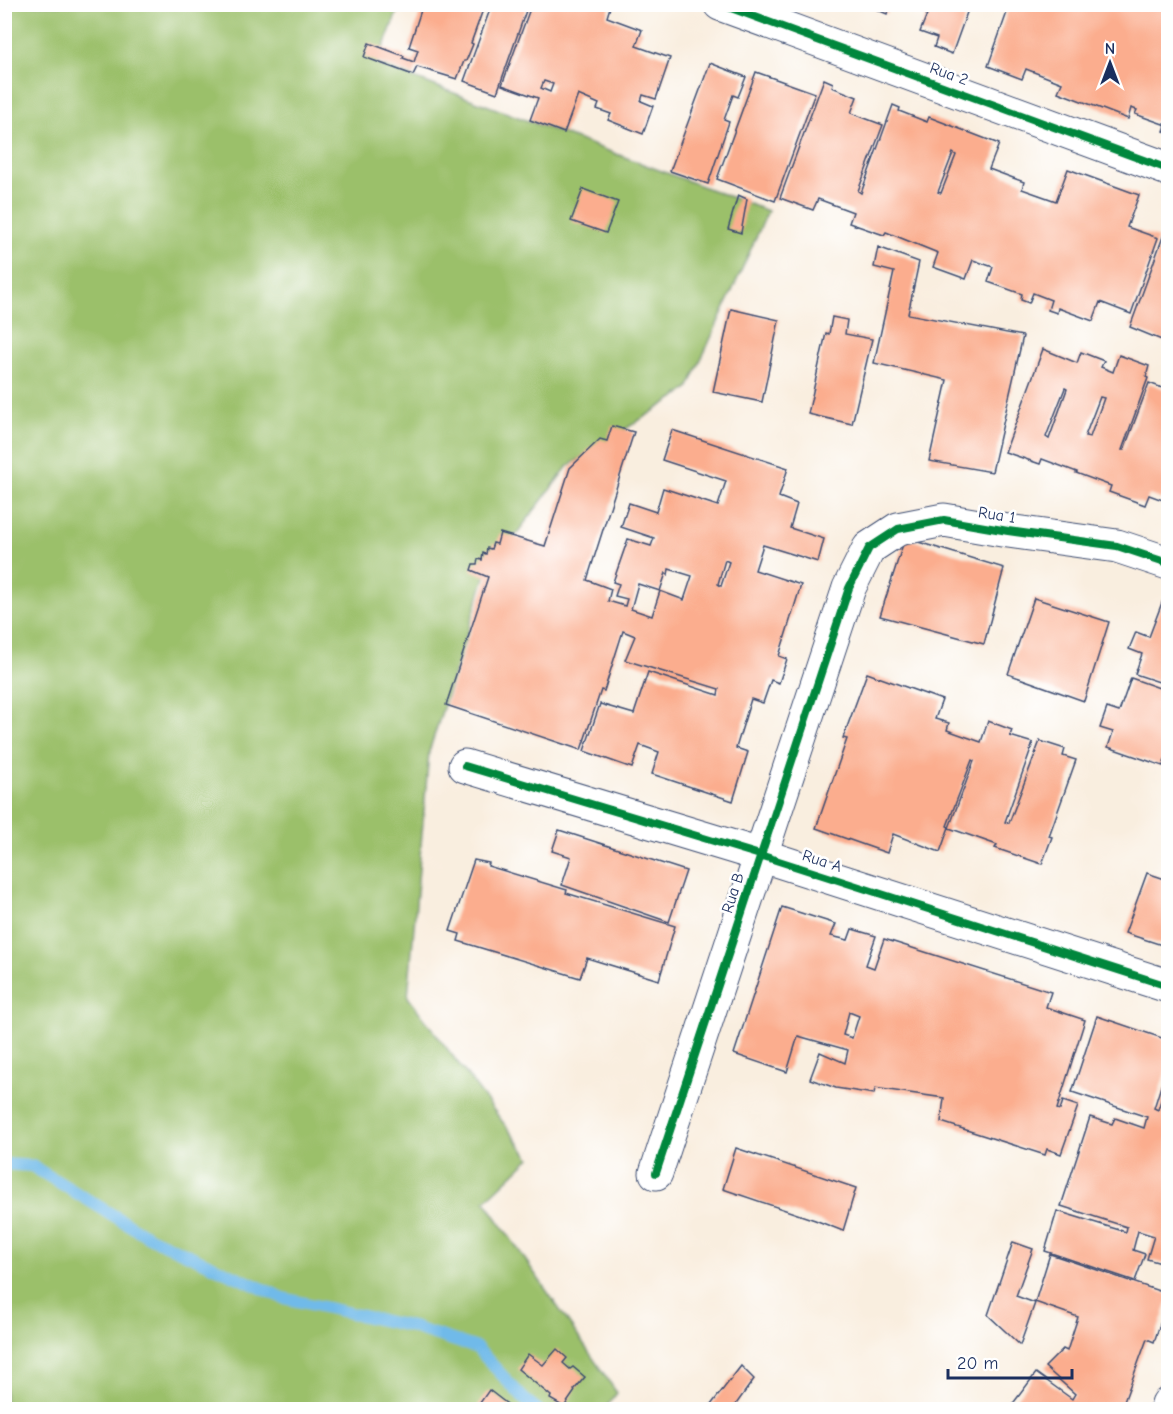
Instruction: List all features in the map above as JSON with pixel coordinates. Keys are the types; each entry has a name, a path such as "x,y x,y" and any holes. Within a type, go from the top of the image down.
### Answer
{"street":[{"name":"Rua 2","path":"720,4 1168,169"},
{"name":"Rua 1","path":"849,588 869,548 898,528 944,520 1117,546 1168,563"},
{"name":"Rua B","path":"656,1173 849,588"},
{"name":"Rua A","path":"465,766 760,855 1168,986"},
{"path":"1167,1410 1168,1404"}],"green space":[{"path":"5,5 400,5 377,64 768,211 688,389 568,466 486,574 429,752 408,997 530,1158 485,1201 617,1393 604,1410 5,1410"}],"building":[{"path":"423,4 485,4 471,43 473,44 457,79 417,67 413,75 364,57 369,43 414,62 418,50 409,47"},
{"path":"492,4 611,4 607,17 642,30 636,46 670,58 656,99 643,95 641,101 653,106 643,134 608,120 611,114 597,109 599,104 578,95 564,133 530,120 538,98 502,85 531,6 528,5 497,93 464,81","holes":["544,81 553,84 550,92 541,88"]},
{"path":"864,4 890,4 887,14"},
{"path":"931,4 970,4 952,54 934,47 937,38 920,32"},
{"path":"1010,4 1168,4 1166,14 1168,15 1168,133 1164,131 1166,125 1135,114 1137,110 1131,108 1128,119 1058,92 1062,83 1026,69 1022,79 988,66"},
{"path":"710,63 746,77 738,97 733,95 724,120 729,122 708,184 670,171"},
{"path":"756,72 815,93 775,201 717,179"},
{"path":"824,79 833,83 832,87 857,97 851,113 883,125 858,191 861,193 893,105 900,108 899,111 927,122 929,117 999,144 989,169 1024,182 1022,189 1056,201 1068,169 1139,195 1127,227 1158,238 1131,314 1100,302 1093,321 1058,308 1057,313 1048,310 1051,300 1033,293 1029,303 1021,300 1022,294 988,282 993,267 973,260 966,279 933,267 938,253 886,232 884,235 849,223 853,212 818,199 813,210 780,198","holes":["953,153 956,155 941,193 938,192"]},
{"path":"583,189 618,202 606,233 571,221"},
{"path":"738,195 747,199 741,233 728,229"},
{"path":"1168,223 1168,340 1165,338 1164,341 1130,327"},
{"path":"878,247 919,262 908,314 1023,336 992,472 929,461 947,380 874,363 894,272 874,267"},
{"path":"731,309 779,320 762,402 713,392"},
{"path":"832,317 847,320 845,334 872,339 852,424 808,414 826,333 829,334"},
{"path":"1043,349 1077,363 1081,352 1104,361 1101,367 1113,372 1119,355 1149,366 1146,377 1148,378 1122,450 1124,450 1149,383 1168,390 1168,502 1149,495 1145,505 1109,492 1111,486 1077,472 1042,459 1040,464 1005,452","holes":["1065,388 1067,389 1049,439 1046,437","1100,397 1104,398 1090,437 1085,436"]},
{"path":"612,426 634,432 587,580 611,589 608,601 625,606 627,599 615,596 619,584 613,582 628,539 651,546 654,538 621,527 629,503 656,512 663,488 718,506 726,481 662,460 672,430 788,468 779,497 797,504 790,528 824,539 818,562 763,545 755,570 801,585 779,656 787,659 779,683 771,680 763,703 751,699 736,748 748,752 733,801 652,774 659,752 640,745 632,768 584,751 600,704 634,714 648,672 718,695 719,689 625,660 635,636 623,631 604,691 601,690 581,750 446,705 488,577 471,570 473,564 477,564 478,559 482,560 483,553 486,554 487,548 491,549 493,543 497,544 500,533 545,546 570,468 600,439 607,441","holes":["725,560 729,562 721,586 718,584","669,569 692,576 684,600 660,591 666,573 668,575","638,584 660,591 652,616 631,609"]},
{"path":"905,538 1004,568 984,644 880,616"},
{"path":"1034,598 1109,622 1084,701 1008,674"},
{"path":"1163,600 1168,602 1168,685 1135,674 1142,654 1129,649 1136,632 1149,637"},
{"path":"867,673 942,700 935,719 949,723 947,730 981,742 988,721 1012,730 1010,736 1033,743 1005,822 1009,823 1040,741 1065,749 1063,756 1076,760 1049,836 1052,837 1042,864 995,848 997,845 949,828 974,761 972,760 947,826 949,827 940,852 893,834 887,853 816,828 847,739 843,738"},
{"path":"1131,678 1168,691 1168,751 1163,766 1108,747 1113,732 1100,728 1107,708 1119,712"},
{"path":"559,830 686,871 669,922 562,885 571,857 552,851"},
{"path":"474,860 567,890 566,893 675,926 659,980 587,958 580,978 458,941 460,934 450,931"},
{"path":"1147,873 1168,880 1168,947 1125,933"},
{"path":"782,907 836,924 831,936 848,940 852,929 876,936 866,965 874,968 884,939 1051,992 1046,1007 1085,1020 1057,1109 1060,1110 1063,1101 1078,1106 1061,1154 1047,1149 1045,1155 941,1122 944,1098 875,1088 874,1094 836,1088 810,1079 820,1052 845,1063 848,1050 798,1036 787,1072 734,1054","holes":["849,1012 859,1016 852,1038 843,1035"]},
{"path":"1097,1016 1168,1040 1168,1064 1154,1108 1158,1110 1168,1078 1168,1265 1147,1259 1154,1236 1138,1231 1133,1250 1145,1254 1135,1281 1045,1251 1057,1211 1126,1232 1127,1227 1061,1206 1090,1117 1112,1124 1115,1118 1144,1128 1147,1117 1072,1092"},
{"path":"736,1148 856,1188 843,1231 723,1189"},
{"path":"1013,1242 1033,1249 1016,1296 1035,1303 1020,1345 988,1315"},
{"path":"1050,1254 1168,1294 1168,1301 1154,1342 1147,1339 1121,1410 1008,1410 1036,1373 1072,1399 1075,1394 1045,1367 1063,1349 1067,1351 1078,1317 1035,1302"},
{"path":"557,1349 567,1358 563,1363 570,1369 573,1367 585,1377 564,1407 550,1399 551,1396 518,1369 528,1354 543,1365"},
{"path":"741,1366 754,1379 734,1407 736,1410 707,1410"},
{"path":"489,1390 511,1407 510,1410 475,1410"}],"waterway":[{"path":"4,1164 32,1166 149,1237 283,1298 412,1327 477,1348 524,1399 538,1410"}],"cycle path":[{"path":"720,4 1168,169"},
{"path":"656,1173 849,588 869,548 898,529 944,520 1117,546 1168,563"},
{"path":"465,766 760,855 1168,986"}]}
